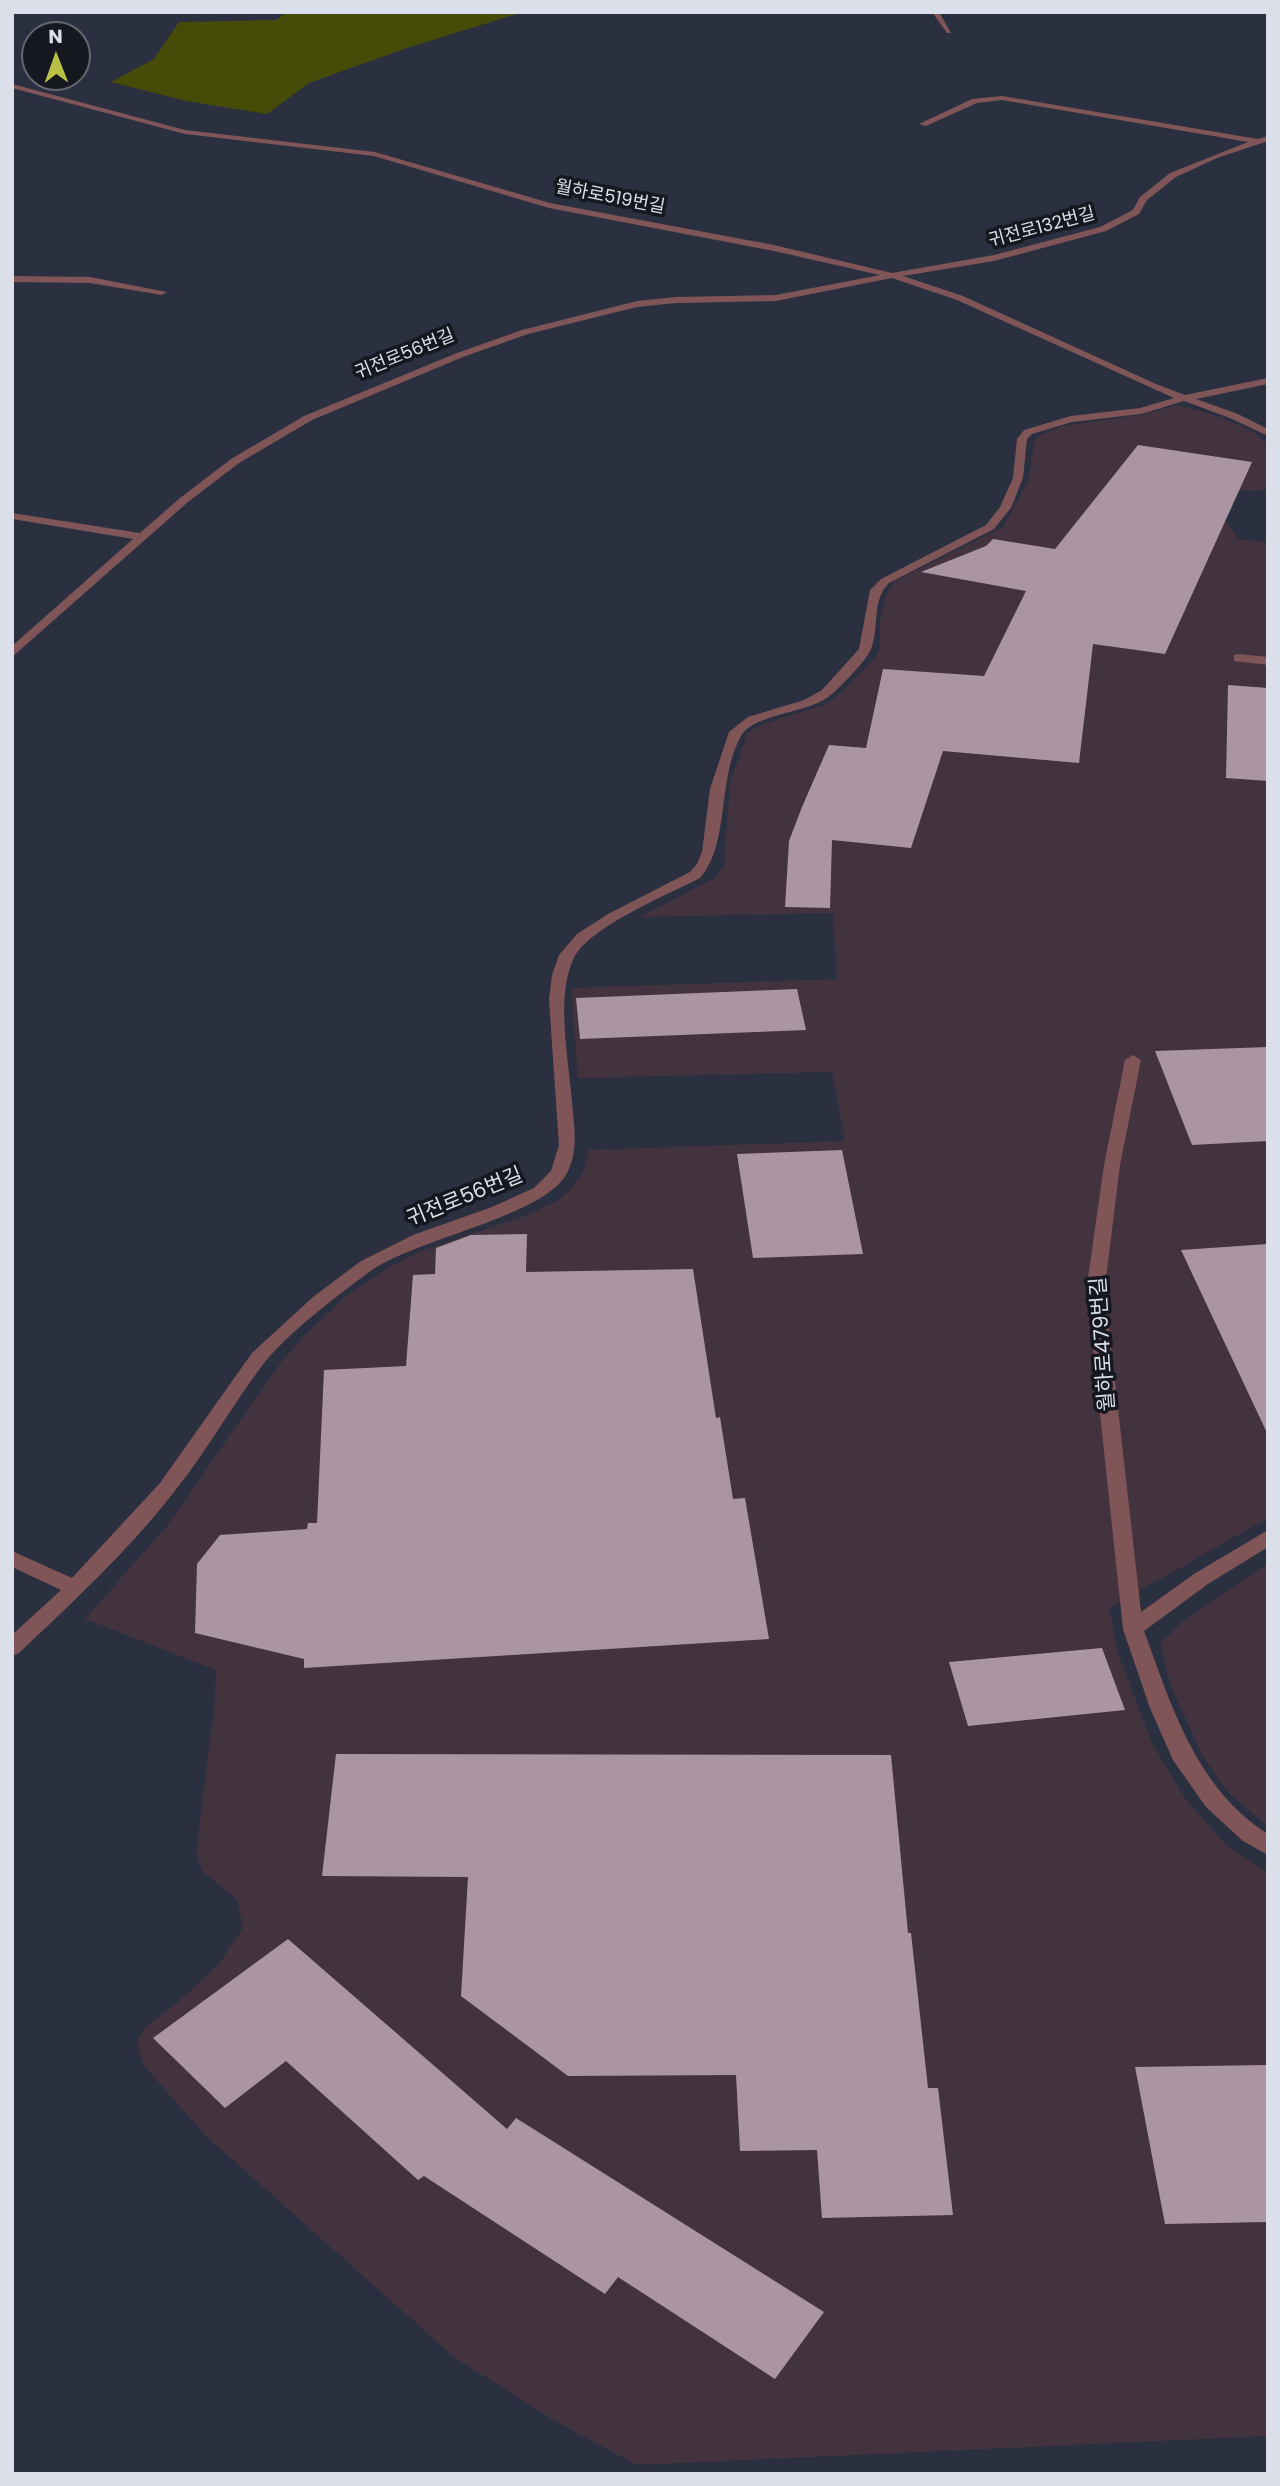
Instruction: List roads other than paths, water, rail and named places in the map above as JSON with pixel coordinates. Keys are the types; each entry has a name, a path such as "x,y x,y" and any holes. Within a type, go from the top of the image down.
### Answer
{"lane":[{"path":"935,12 949,32"},
{"name":"월하로519번길","path":"12,86 185,132 375,154 549,205 774,248 891,275 960,298 1071,350 1268,433"},
{"name":"귀전로132번길","path":"923,124 975,101 1002,98 1263,140"},
{"name":"귀전로132번길","path":"891,275 994,258 1102,229 1136,212 1140,201 1159,185 1190,168 1263,140"},
{"name":"귀전로56번길","path":"12,653 142,537 235,461 308,418 448,360 525,332 637,304 677,300 776,298 818,292 891,275"},
{"path":"12,279 90,280 162,292"},
{"path":"1184,398 1268,381"},
{"name":"귀전로56번길","path":"75,1588 167,1488 258,1357 319,1301 368,1265 419,1239 498,1211 540,1192 559,1173 567,1145 557,1000 560,975 567,955 582,937 613,917 695,875 704,865 709,852 716,789 736,732 753,720 809,703 826,693 865,650 876,590 885,581 990,527 1005,508 1017,478 1022,439 1028,432 1071,419 1141,411 1184,398"},
{"path":"12,516 142,537"},
{"path":"1238,658 1268,661"},
{"name":"월하로479번길","path":"1133,1060 1112,1165 1097,1278 1100,1329 1133,1629 1161,1708 1181,1754 1214,1801 1251,1835 1268,1846"},
{"path":"1133,1629 1201,1579 1268,1537"},
{"path":"12,1558 75,1588 12,1648"}]}
